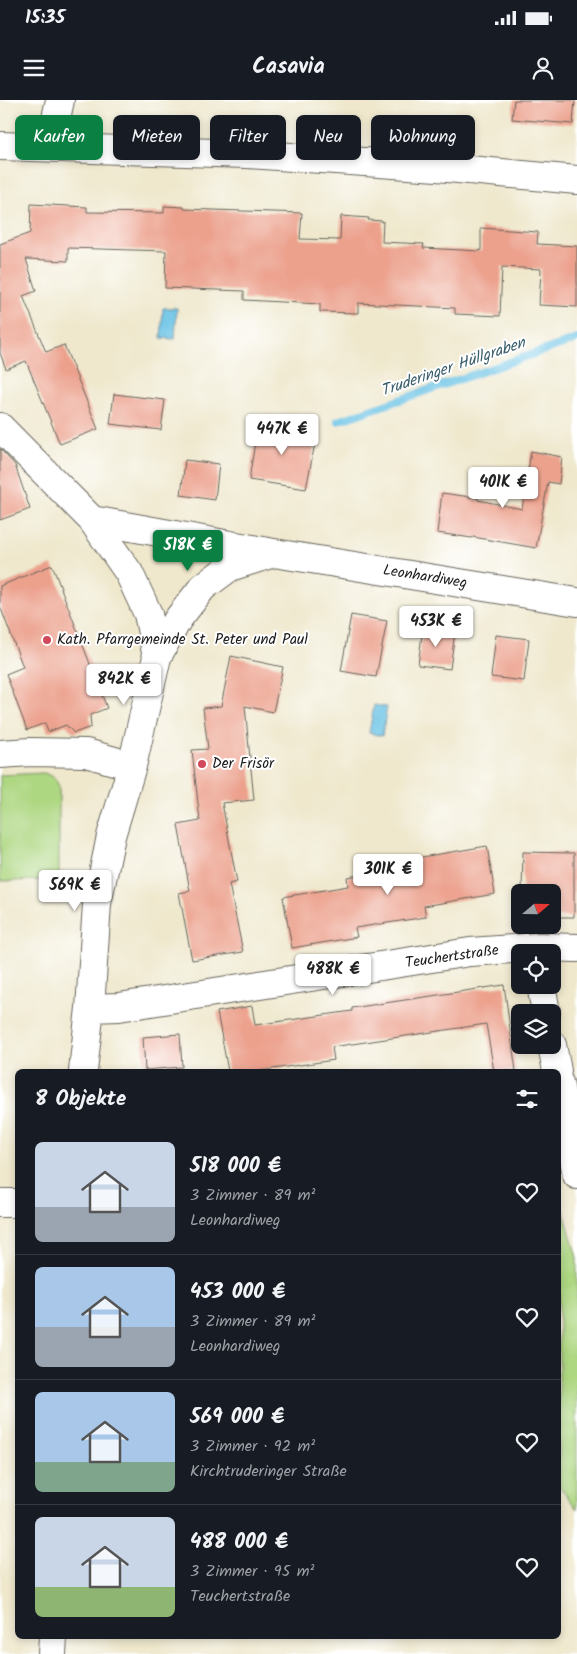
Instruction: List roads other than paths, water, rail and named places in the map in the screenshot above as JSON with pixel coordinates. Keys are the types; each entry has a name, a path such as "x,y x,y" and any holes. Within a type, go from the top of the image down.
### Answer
{"street":[{"path":"57,115 60,100"},
{"path":"0,146 15,146"},
{"path":"103,149 248,154 428,166 577,180"},
{"path":"0,427 92,520 129,573 148,614 157,657 132,766 111,836 97,904 84,1069"},
{"name":"Leonhardiweg","path":"92,520 274,553 577,602"},
{"name":"Leonhardiweg","path":"157,657 178,619 203,588 230,566 274,553"},
{"path":"0,754 30,752 86,753 132,766"},
{"name":"Teuchertstraße","path":"561,949 577,948"},
{"name":"Teuchertstraße","path":"90,1008 119,1007 470,952 511,951"},
{"path":"553,1054 556,1069"},
{"path":"561,1093 577,1175"},
{"path":"0,1203 15,1203"},
{"path":"52,1654 53,1639"}],"water":[{"path":"163,308 177,308 175,339 161,338"},
{"path":"374,705 387,707 382,736 369,733"}],"waterway":[{"name":"Truderinger Hüllgraben","path":"338,421 577,339"}],"place":[{"name":"Kath. Pfarrgemeinde St. Peter und Paul","path":"47,640"},
{"name":"Der Frisör","path":"202,764"}]}
